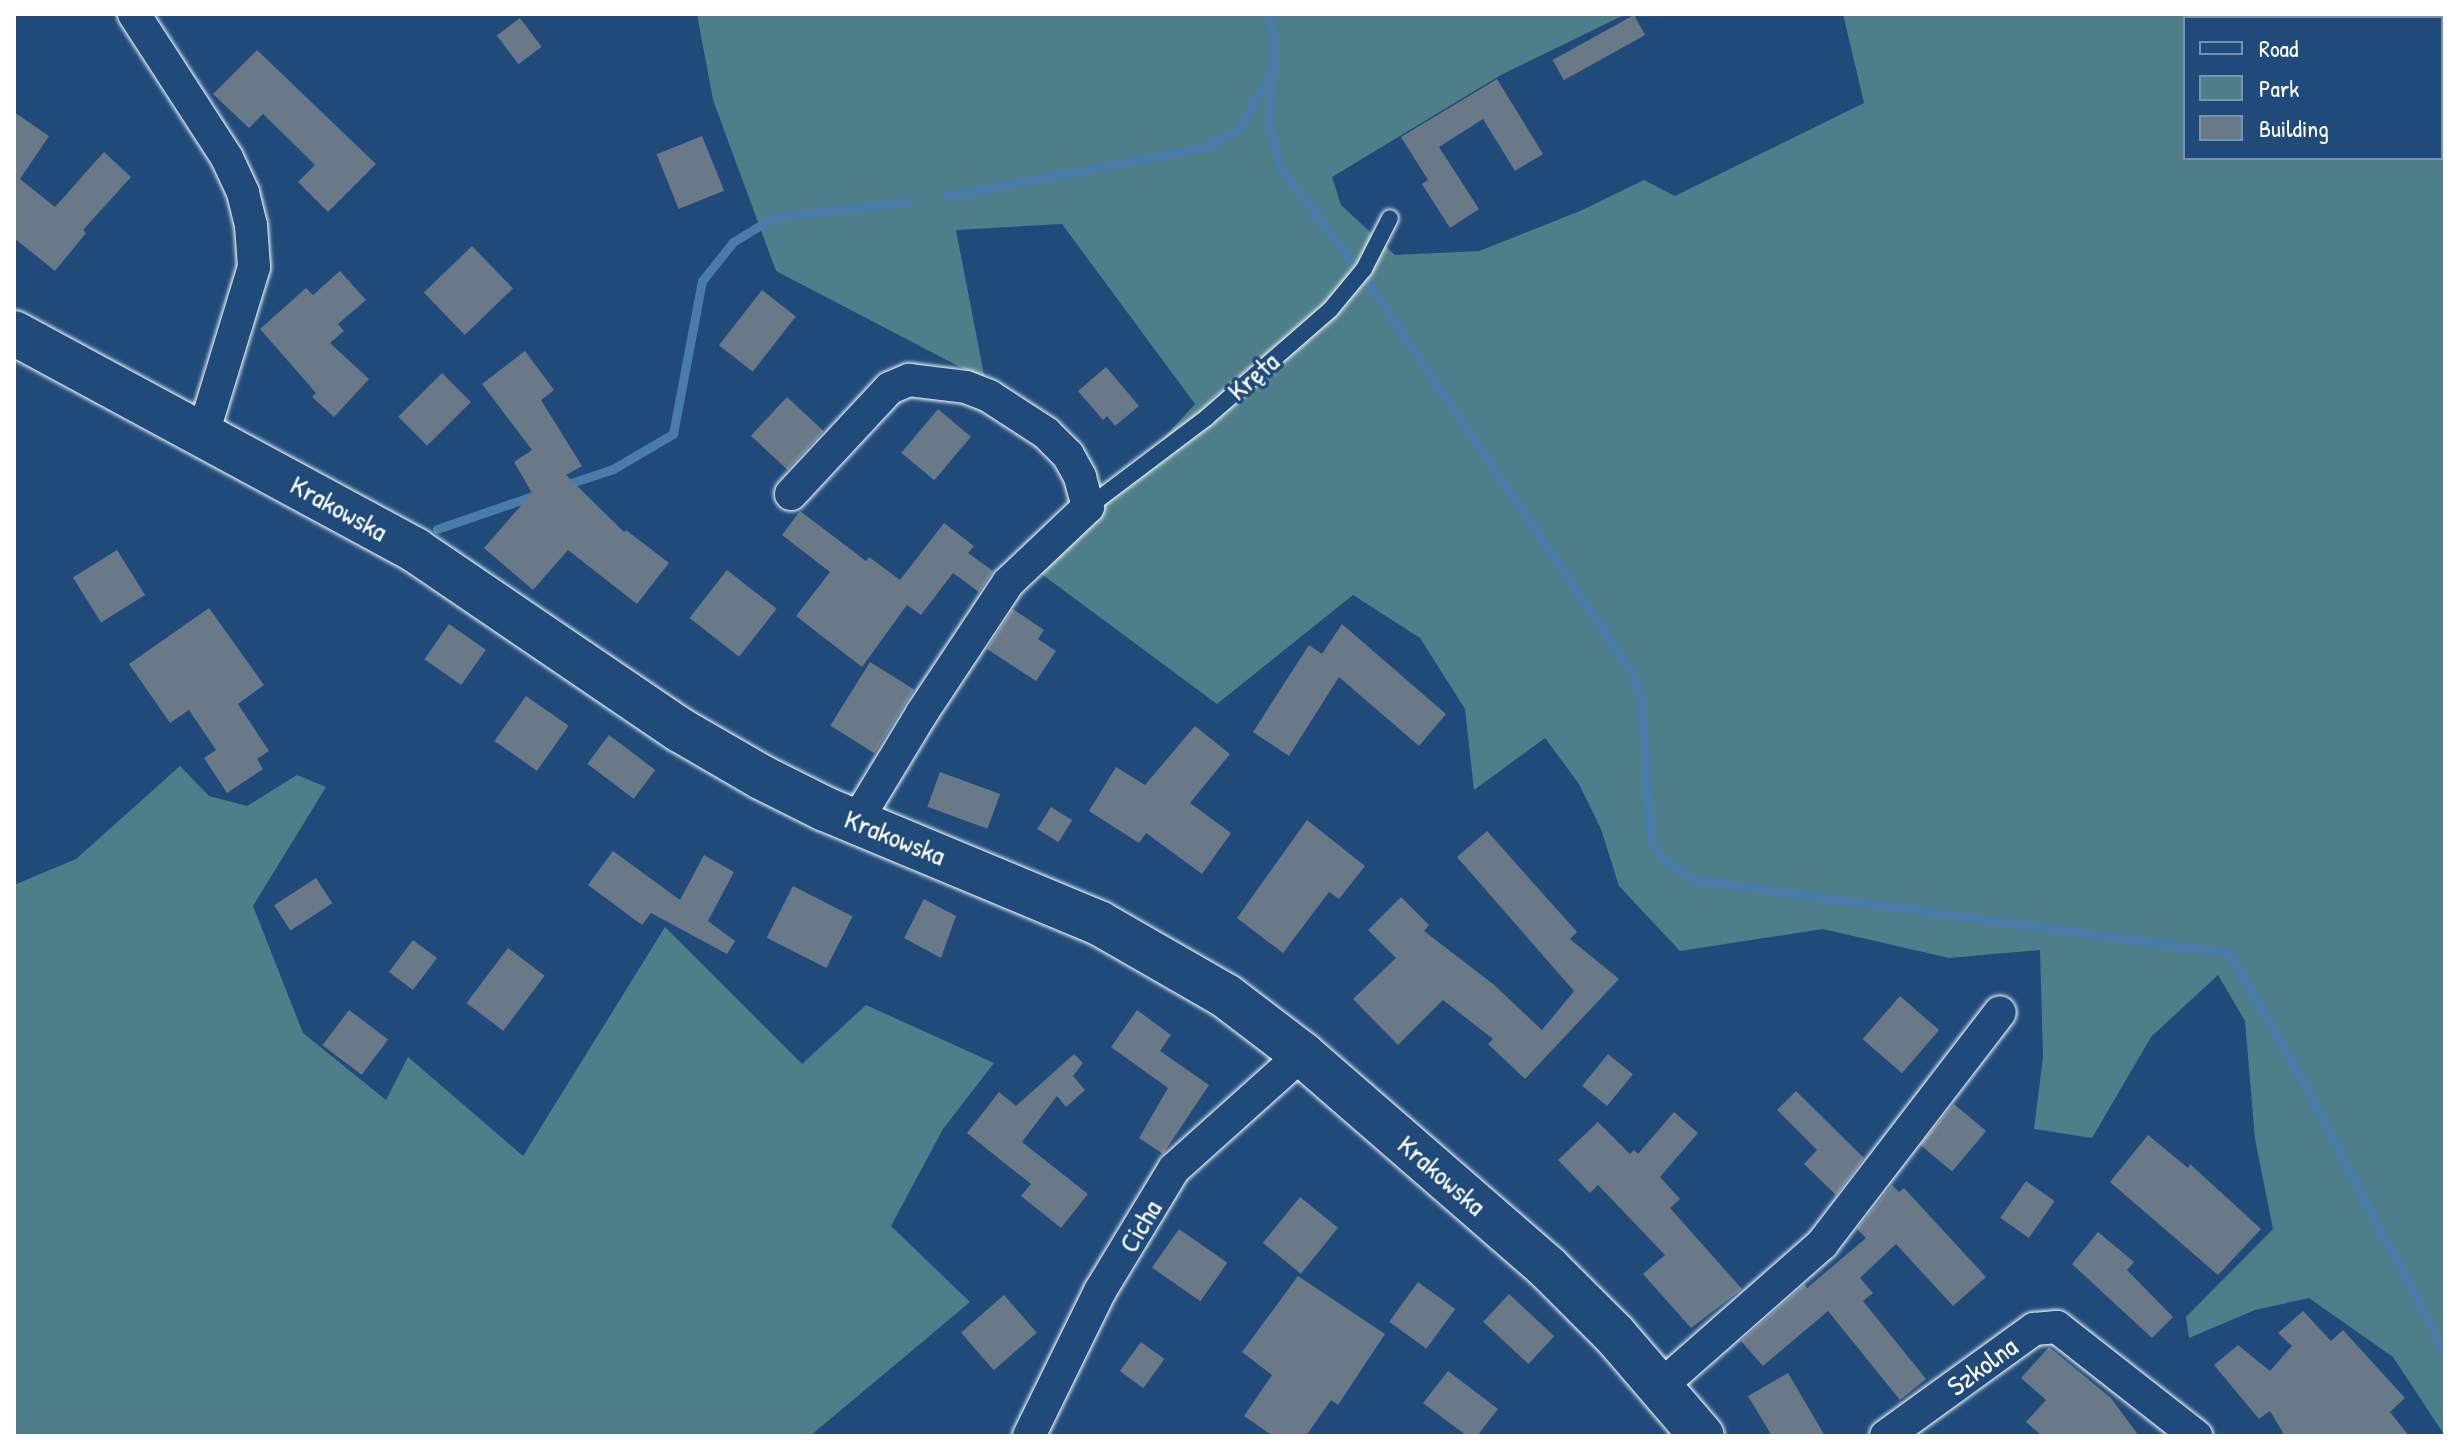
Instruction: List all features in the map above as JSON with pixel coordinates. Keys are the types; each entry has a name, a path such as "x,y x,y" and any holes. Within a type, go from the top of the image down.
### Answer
{"street":[{"path":"134,14 227,158 243,193 251,225 254,267 203,434"},
{"name":"Krakowska","path":"14,333 415,550 680,730 761,777 856,822 1049,901 1146,948 1226,996 1302,1054 1547,1267 1661,1386 1702,1436"},
{"path":"791,494 890,388 909,380 920,380 966,387 989,396 1046,433 1068,455 1080,477 1088,507"},
{"name":"Kręta","path":"856,822 922,713 1008,583 1088,507"},
{"path":"1661,1386 1822,1244 2000,1012"},
{"name":"Cicha","path":"1037,1432 1100,1291 1174,1169 1302,1054"},
{"name":"Szkolna","path":"1886,1436 2034,1329 2057,1327 2196,1436"}],"lane":[{"name":"Kręta","path":"1088,507 1206,418 1330,310 1364,269 1390,218"}],"green space":[{"path":"697,14 1626,14 1501,75 1332,177 1341,205 1395,255 1479,251 1580,211 1644,180 1675,196 1864,103 1843,14 2445,14 2445,1436 2393,1357 2309,1298 2255,1310 2189,1338 2186,1317 2273,1229 2255,1139 2245,1021 2218,975 2151,1037 2092,1138 2034,1129 2043,1057 2040,950 1949,958 1823,929 1680,951 1619,886 1601,829 1579,784 1545,738 1474,790 1465,709 1420,638 1353,595 1217,704 1036,570 1107,500 1195,404 1062,224 956,230 985,380 776,271 713,100"},
{"path":"180,766 209,796 247,806 297,775 326,787 253,906 303,1033 386,1100 408,1057 523,1156 665,927 802,1064 866,1005 994,1063 943,1129 891,1226 970,1302 810,1436 14,1436 14,885 76,859"}],"building":[{"path":"1634,15 1645,35 1564,80 1553,60"},
{"path":"520,18 542,47 519,64 497,35"},
{"path":"257,50 376,164 328,212 298,182 315,165 263,114 249,128 213,94"},
{"path":"1497,79 1543,154 1515,171 1483,119 1439,147 1479,209 1450,228 1422,184 1428,180 1401,137"},
{"path":"14,112 49,136 20,179 55,207 104,152 131,177 83,230 86,233 55,271 14,238"},
{"path":"702,136 724,191 679,209 657,154"},
{"path":"472,246 513,288 465,335 424,293"},
{"path":"340,271 366,300 338,324 344,331 330,343 369,379 334,417 312,397 316,393 260,329 306,288 313,295"},
{"path":"762,290 796,316 753,372 719,345"},
{"path":"525,351 554,390 541,400 582,466 566,475 624,532 626,530 669,563 637,604 568,550 533,590 484,548 532,493 514,462 532,450 482,384"},
{"path":"1106,367 1139,406 1115,426 1107,416 1103,420 1078,391"},
{"path":"442,373 471,402 427,446 398,417"},
{"path":"787,397 824,431 787,470 751,436"},
{"path":"938,409 971,437 934,480 901,453"},
{"path":"800,511 866,561 869,557 900,580 944,523 974,546 968,553 993,571 979,592 953,573 921,615 907,605 862,667 796,616 830,572 782,535"},
{"path":"117,550 145,595 101,623 73,578"},
{"path":"727,570 777,609 739,657 689,618"},
{"path":"209,608 264,685 238,704 269,751 257,759 263,769 227,793 204,758 216,750 189,710 170,723 129,664"},
{"path":"1013,609 1044,630 1038,639 1056,651 1036,681 987,649"},
{"path":"449,624 486,650 461,685 424,659"},
{"path":"1342,624 1446,714 1419,746 1339,677 1289,756 1253,732 1309,645 1322,654"},
{"path":"870,662 914,690 874,753 830,726"},
{"path":"526,696 569,726 537,771 494,741"},
{"path":"1195,726 1230,754 1190,803 1231,833 1202,874 1146,833 1139,843 1089,811 1116,767 1145,785"},
{"path":"609,735 655,770 634,799 587,764"},
{"path":"940,772 1000,794 987,829 927,807"},
{"path":"1051,807 1072,820 1058,842 1037,829"},
{"path":"1307,820 1365,866 1339,899 1329,892 1283,953 1237,918"},
{"path":"1487,831 1577,932 1570,939 1619,979 1525,1079 1488,1044 1493,1039 1443,1000 1398,1045 1353,999 1396,958 1368,930 1401,897 1429,925 1424,931 1493,984 1542,1030 1574,991 1457,857"},
{"path":"613,851 680,900 704,855 734,872 708,921 735,941 727,954 651,913 642,925 588,885"},
{"path":"316,878 332,903 290,930 274,905"},
{"path":"793,886 853,916 826,968 767,938"},
{"path":"924,899 956,916 941,958 904,938"},
{"path":"413,940 437,958 413,990 389,972"},
{"path":"508,948 545,976 503,1031 466,1003"},
{"path":"1900,996 1939,1030 1902,1073 1863,1039"},
{"path":"349,1010 388,1039 362,1075 323,1045"},
{"path":"1137,1010 1171,1035 1160,1051 1209,1085 1163,1154 1139,1138 1168,1088 1111,1047"},
{"path":"1074,1054 1083,1063 1073,1076 1085,1090 1066,1107 1057,1096 1022,1142 1088,1194 1061,1228 1021,1196 1031,1184 967,1133 999,1092 1016,1106"},
{"path":"1608,1054 1633,1074 1607,1106 1582,1086"},
{"path":"1796,1091 1864,1158 1836,1195 1804,1164 1817,1150 1777,1110"},
{"path":"1954,1104 1986,1131 1952,1172 1920,1145"},
{"path":"1674,1112 1698,1133 1660,1177 1680,1199 1670,1208 1742,1289 1691,1328 1643,1274 1665,1255 1598,1185 1590,1193 1558,1160 1598,1122 1630,1154 1634,1150 1638,1154"},
{"path":"2148,1135 2188,1168 2190,1164 2261,1229 2218,1275 2110,1182"},
{"path":"2026,1181 2055,1201 2029,1238 2000,1218"},
{"path":"1892,1185 1899,1192 1904,1188 1986,1277 1953,1306 1896,1244 1860,1278 1873,1293 1863,1301 1926,1379 1900,1400 1828,1311 1763,1366 1741,1341 1805,1284 1807,1288 1866,1238 1857,1229"},
{"path":"1300,1197 1338,1228 1301,1274 1263,1243"},
{"path":"1179,1229 1227,1263 1200,1301 1152,1268"},
{"path":"2098,1232 2134,1262 2127,1270 2173,1317 2152,1338 2072,1264"},
{"path":"1298,1276 1385,1334 1338,1405 1331,1400 1306,1436 1273,1436 1244,1416 1272,1375 1242,1352"},
{"path":"1418,1282 1455,1309 1426,1349 1389,1322"},
{"path":"1509,1294 1554,1336 1528,1364 1483,1322"},
{"path":"1004,1295 1037,1333 994,1370 961,1332"},
{"path":"2303,1311 2331,1341 2343,1330 2405,1398 2390,1412 2409,1436 2285,1436 2270,1411 2259,1419 2214,1365 2238,1345 2270,1371 2292,1346 2278,1333"},
{"path":"1141,1342 1164,1359 1143,1388 1120,1371"},
{"path":"2049,1347 2111,1398 2139,1436 2042,1436 2026,1422 2046,1400 2021,1378"},
{"path":"1448,1371 1498,1409 1477,1436 1467,1436 1423,1403"},
{"path":"1788,1373 1825,1436 1772,1436 1748,1396"}],"waterway":[{"path":"1269,14 1274,40 1269,124 1281,169 1354,264"},
{"path":"948,196 1203,148 1239,129 1273,68"},
{"path":"562,486 613,469 673,434 702,281 733,242 772,218 908,202"},
{"path":"1368,282 1631,672 1641,696 1650,839 1660,857 1695,880 2229,953 2301,1078 2445,1354"},
{"path":"437,529 536,495"}]}
